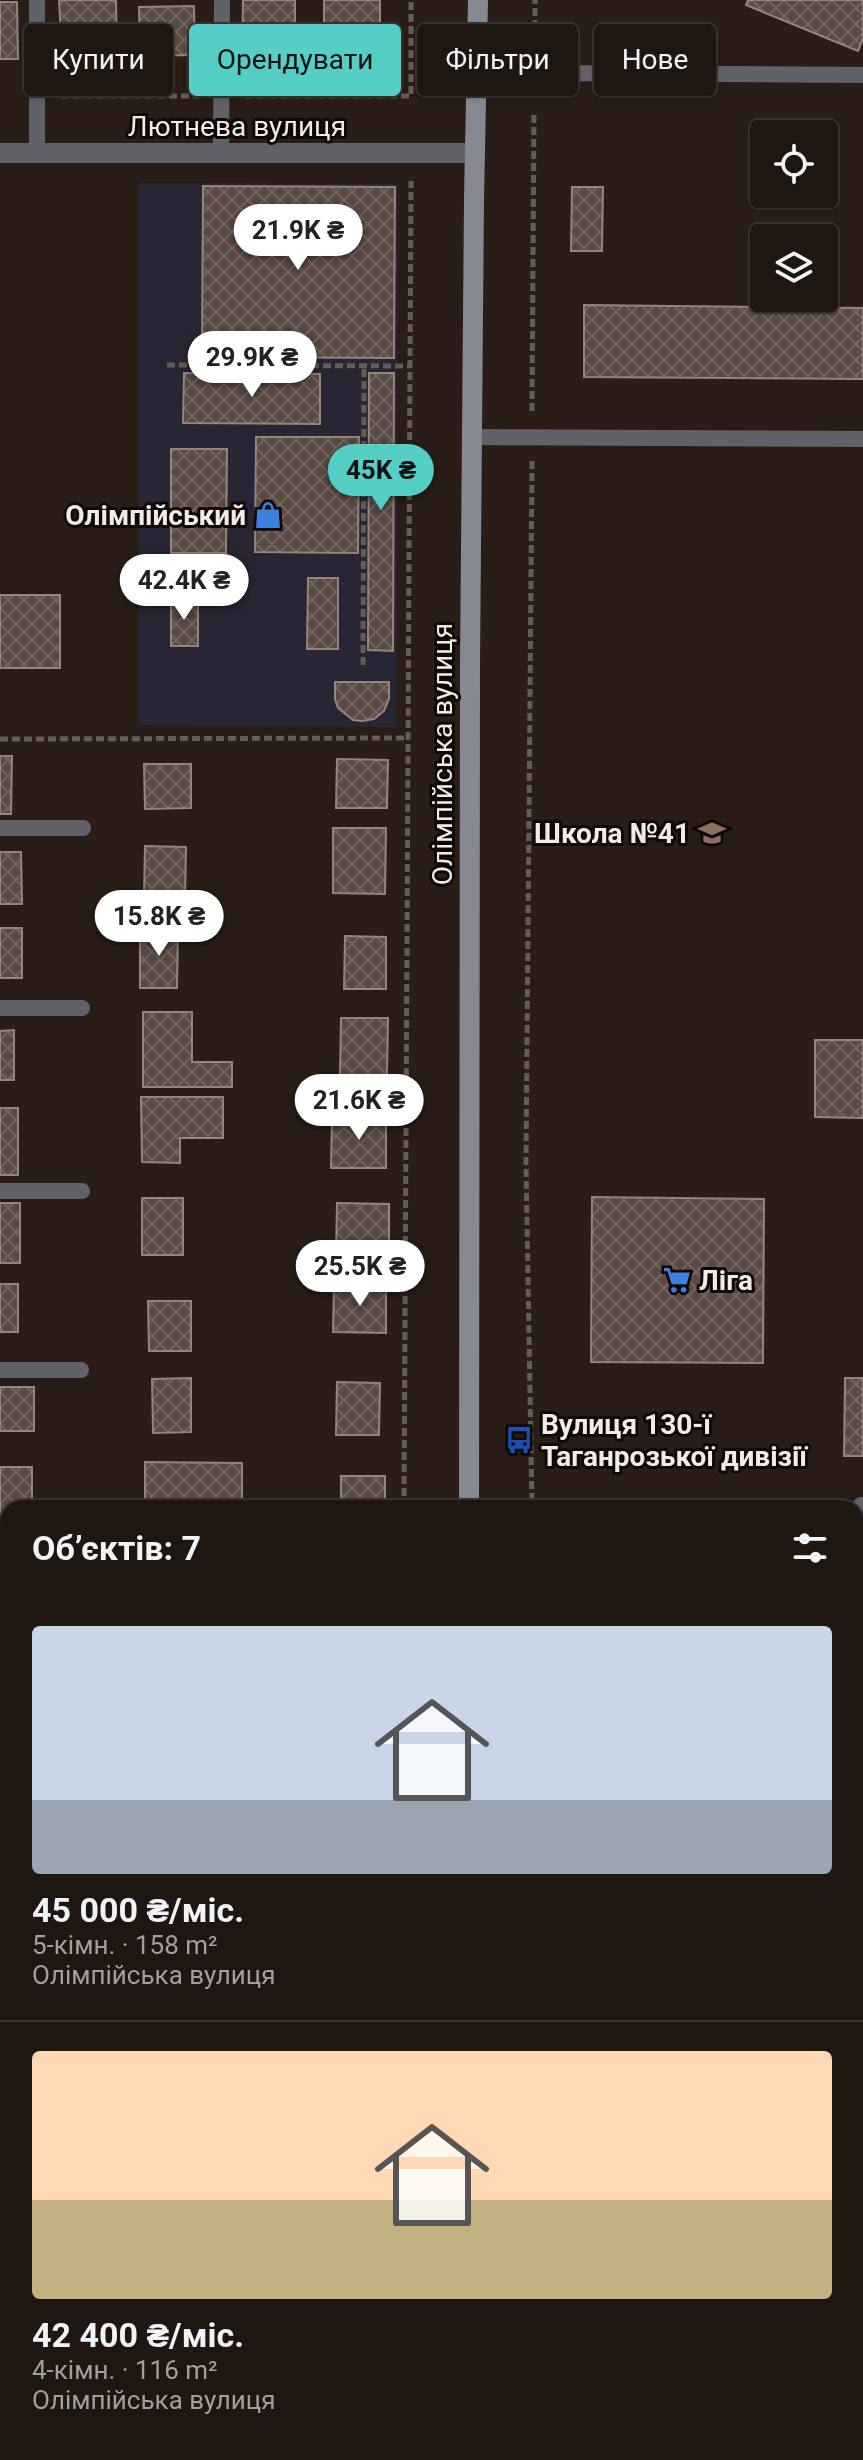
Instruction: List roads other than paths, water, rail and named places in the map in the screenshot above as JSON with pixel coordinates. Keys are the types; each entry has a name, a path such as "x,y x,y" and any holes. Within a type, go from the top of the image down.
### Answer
{"main road":[{"name":"Олімпійська вулиця","path":"478,0 478,24"},
{"name":"Олімпійська вулиця","path":"469,1500 467,1144 476,96"}],"street":[{"name":"Лютнева вулиця","path":"0,153 475,153"}],"lane":[{"path":"37,0 37,154"},
{"path":"221,154 222,0"},
{"path":"578,73 863,75"},
{"path":"472,437 863,439"},
{"path":"0,828 83,828"},
{"path":"0,1008 82,1008"},
{"path":"0,1191 82,1191"},
{"path":"0,1370 81,1370"}],"place":[{"name":"Олімпійський","path":"268,515"},
{"name":"Школа №41","path":"712,833"},
{"name":"Ліга","path":"677,1280"},
{"name":"Вулиця 130-ї Таганрозької дивізії","path":"519,1440"}]}
